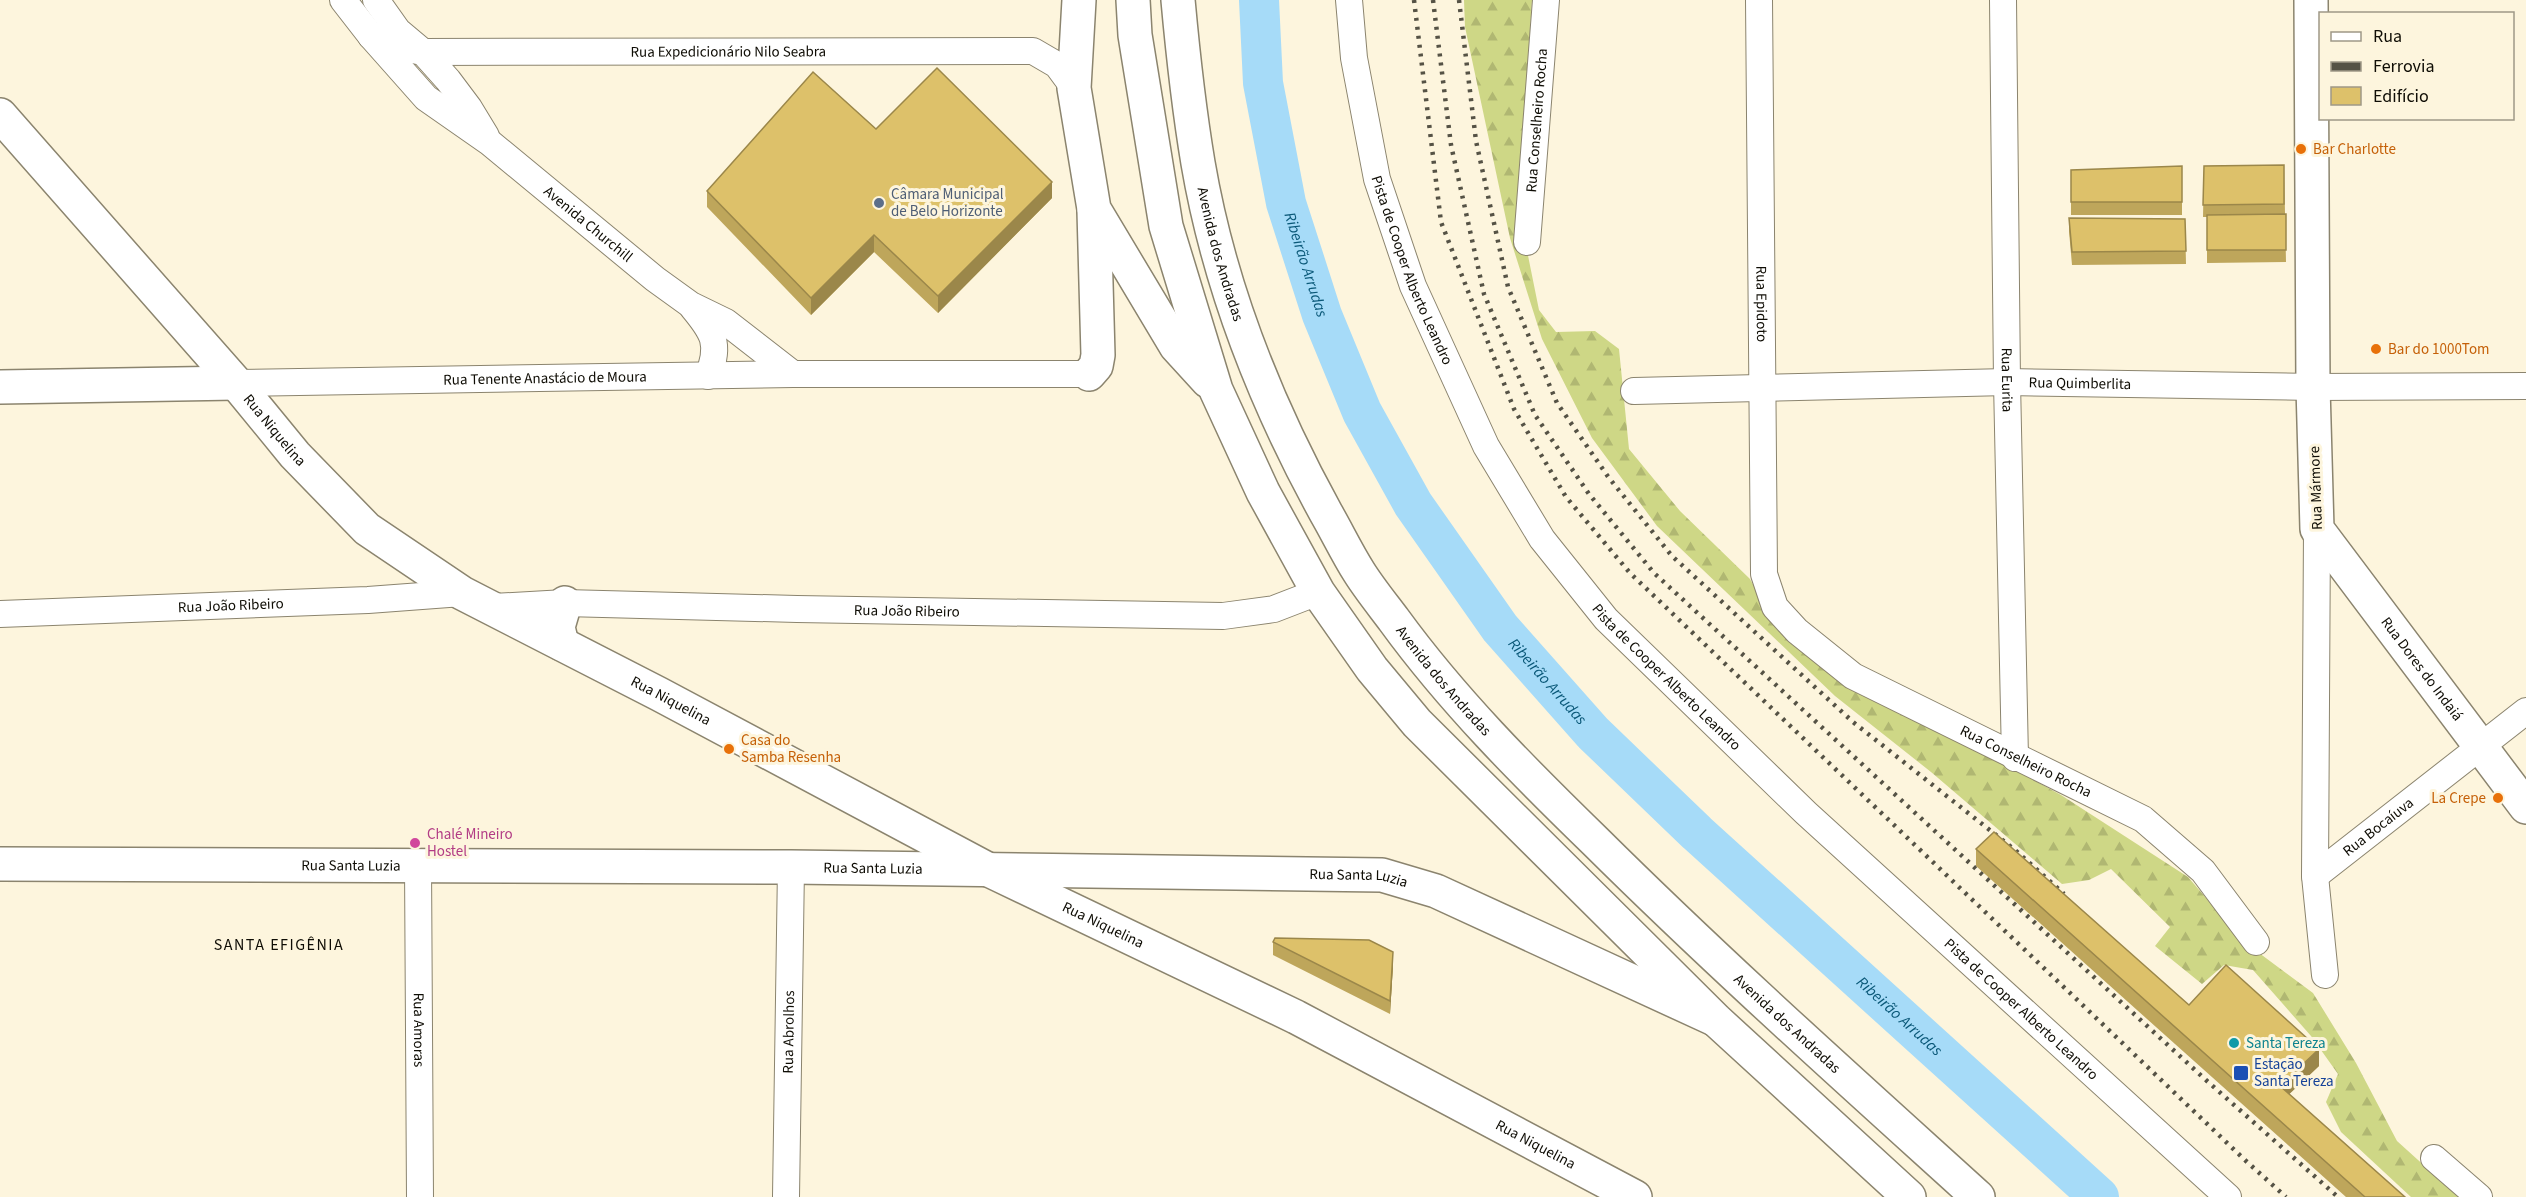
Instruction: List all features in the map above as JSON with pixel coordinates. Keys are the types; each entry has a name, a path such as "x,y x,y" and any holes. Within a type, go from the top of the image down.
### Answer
{"street":[{"name":"Avenida Churchill","path":"343,0 371,36 426,98 489,142 655,279 691,305 726,322 793,374"},
{"name":"Avenida Churchill","path":"376,0 398,30 423,52 469,108 489,142"},
{"path":"1079,0 1074,88 1094,209 1098,355 1096,366 1089,374"},
{"path":"1133,0 1135,35 1166,226 1216,390 1263,492 1318,592 1372,669 1417,723 1716,1020 1909,1197"},
{"name":"Avenida dos Andradas","path":"1178,0 1185,70 1199,166 1244,339 1309,482 1359,572 1411,643 1464,708 1547,795 1704,949 1978,1197"},
{"name":"Pista de Cooper Alberto Leandro","path":"1350,0 1354,58 1377,179 1413,286 1486,446 1542,539 1606,619 1806,813 2228,1197"},
{"name":"Rua Conselheiro Rocha","path":"1527,242 1546,0"},
{"name":"Rua Epidoto","path":"1760,0 1764,574 1774,607"},
{"name":"Rua Eurita","path":"2003,0 2007,382 2015,758"},
{"name":"Rua Mármore","path":"2311,0 2313,387 2317,529 2314,876 2325,975"},
{"name":"Rua Expedicionário Nilo Seabra","path":"371,36 396,47 423,52 1033,51 1057,65 1074,88"},
{"name":"Rua Niquelina","path":"0,115 236,383 295,455 367,529 462,593 493,607 991,870 1296,1017 1592,1186 1635,1197"},
{"path":"1094,209 1176,346 1216,390"},
{"name":"Avenida Churchill","path":"691,305 710,328 715,343 715,360 708,376"},
{"name":"Rua Tenente Anastácio de Moura","path":"0,387 793,374 1089,374"},
{"name":"Rua Quimberlita","path":"1634,391 2007,382 2313,387 2526,386"},
{"name":"Rua Dores do Indaiá","path":"2317,529 2526,807"},
{"name":"Rua João Ribeiro","path":"493,607 565,603 1223,616 1274,609 1318,592"},
{"name":"Rua João Ribeiro","path":"0,614 368,600 462,593"},
{"path":"562,644 558,627 565,603"},
{"name":"Rua Conselheiro Rocha","path":"1774,607 1797,631 1853,676 2015,758 2143,819 2203,871 2256,942"},
{"name":"Rua Bocaíuva","path":"2314,876 2526,711"},
{"path":"870,869 887,865 896,858 899,850 894,831 878,811"},
{"name":"Rua Santa Luzia","path":"0,864 418,864 1382,875 1436,891 1716,1020"},
{"name":"Rua Amoras","path":"418,864 420,1197"},
{"name":"Rua Abrolhos","path":"786,1197 791,867"},
{"path":"2434,1158 2479,1197"}],"green space":[{"path":"1464,0 1532,0 1519,211 1539,310 1556,332 1595,331 1619,349 1629,449 1680,511 1750,579 1771,617 1860,686 2061,795 2188,877 2243,941 2313,993 2356,1063 2397,1141 2459,1197 2411,1197 2341,1132 2326,1102 2338,1074 2311,1036 2253,970 2224,965 2202,984 2155,946 2170,927 2111,869 2089,880 2062,884 1931,772 1835,696 1657,526 1592,438 1542,339 1510,238 1465,27"}],"building":[{"name":"Câmara Municipal de Belo Horizonte","path":"937,68 1052,182 938,296 874,235 811,298 707,191 813,72 876,129"},
{"path":"2284,165 2284,204 2203,205 2204,166"},
{"path":"2182,166 2182,202 2071,202 2071,170"},
{"path":"2286,214 2286,250 2207,250 2207,215"},
{"path":"2069,218 2185,219 2186,251 2072,252"},
{"name":"Santa Tereza","path":"1994,832 2189,1005 2226,965 2319,1049 2280,1086 2405,1197 2365,1197 1976,849"},
{"path":"1275,938 1369,940 1393,952 1390,1001 1273,942"}],"waterway":[{"name":"Ribeirão Arrudas","path":"1259,0 1263,83 1286,203 1322,315 1362,412 1413,504 1500,628 1593,733 1697,833 2099,1197"}],"railway":[{"path":"1414,0 1441,222 1514,409 1566,497 1630,573 2286,1197"},
{"path":"1433,0 1451,145 1484,294 1535,415 1589,494 1654,573 2207,1081 2338,1197"},
{"path":"1459,0 1476,141 1508,287 1557,403 1609,478 1672,556 1853,722 2015,850 2064,894"}],"place":[{"name":"Bar Charlotte","path":"2301,149"},
{"name":"Câmara Municipal de Belo Horizonte","path":"879,203"},
{"name":"Bar do 1000Tom","path":"2376,349"},
{"name":"Casa do Samba Resenha","path":"729,749"},
{"name":"La Crepe","path":"2498,798"},
{"name":"Chalé Mineiro Hostel","path":"415,843"},
{"name":"Santa Tereza","path":"2234,1043"},
{"name":"Estação Santa Tereza","path":"2241,1073"}],"district":[{"name":"SANTA EFIGÊNIA","path":"279,945"}]}
